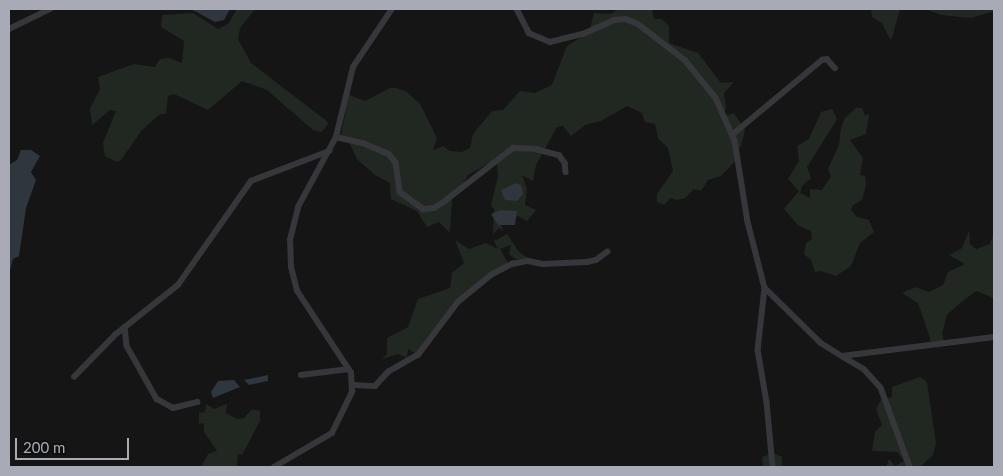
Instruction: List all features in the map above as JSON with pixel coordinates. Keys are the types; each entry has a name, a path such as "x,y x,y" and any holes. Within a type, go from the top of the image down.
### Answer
{"street":[{"path":"9,29 50,9"},
{"path":"274,467 332,434 348,404 354,385 349,369 297,291 290,255 292,222 336,137 345,108 353,66 392,9"},
{"path":"517,9 529,34 550,42 583,34 614,20 626,19 638,24 685,60 716,98 732,134 748,222 765,288 758,350 767,396 773,467"},
{"path":"732,134 822,60 828,59 835,68"},
{"path":"336,137 363,143 389,154 396,164 400,192 423,209 434,208 445,201 513,148 536,149 559,155 565,163 566,172"},
{"path":"74,377 125,327 178,285 251,180 329,151"},
{"path":"354,385 375,386 388,372 418,355 458,302 474,288 505,268 524,261 543,264 587,262 596,260 607,252"},
{"path":"765,288 821,342 864,370 881,388 910,467"},
{"path":"125,327 127,346 158,399 173,408 197,402"},
{"path":"842,356 994,337"},
{"path":"301,375 349,369"}],"shaded area":[{"path":"191,9 230,9 224,20 215,22"},
{"path":"237,9 255,9 240,28 238,39 251,63 324,119 328,123 325,128 321,132 313,130 267,90 242,81 208,110 174,94 168,96 166,114 160,114 142,130 121,160 117,162 105,156 103,143 116,111 110,110 92,125 90,109 100,89 98,77 134,64 155,67 160,59 169,58 182,63 184,41 161,27 162,15 193,13 218,29 228,24"},
{"path":"620,9 652,9 654,19 662,19 669,26 669,43 698,53 721,83 734,82 724,93 726,108 722,117 734,113 745,130 740,149 734,140 732,143 738,158 721,176 708,180 701,191 694,189 685,198 677,200 670,198 664,205 657,202 657,194 673,171 668,148 658,138 655,124 645,122 642,113 627,106 601,121 585,125 571,136 563,126 557,127 536,165 533,181 522,175 527,189 525,205 536,210 527,221 518,216 500,222 503,231 499,228 493,234 494,209 491,205 498,176 497,163 491,162 468,175 452,200 450,233 439,222 427,227 417,211 391,199 390,183 375,175 357,159 348,140 341,135 349,95 365,101 390,88 396,88 407,92 420,104 437,138 433,150 443,146 450,151 462,152 470,148 473,134 492,111 503,110 520,91 535,93 552,85 567,46 589,32 594,13 610,14"},
{"path":"871,9 900,9 892,38 890,39 882,23 872,17"},
{"path":"926,9 994,9 994,11 971,18 941,15"},
{"path":"856,108 862,108 865,116 869,114 866,134 850,140 863,158 860,175 865,176 866,185 862,200 853,205 851,210 857,217 869,220 874,232 860,243 851,266 836,276 821,271 815,272 811,260 804,254 806,243 812,239 811,231 799,226 784,209 799,191 788,179 799,161 797,146 809,139 821,112 832,109 837,119 807,167 811,178 802,186 800,193 810,198 810,189 822,190 831,176 828,169 839,145 841,128 845,118"},
{"path":"21,150 31,150 40,156 31,172 36,180 26,208 19,256 13,259 9,274 9,165 17,160"},
{"path":"516,183 521,185 523,194 517,201 505,200 501,190"},
{"path":"500,210 517,211 515,225 498,225 491,214"},
{"path":"969,231 970,244 976,249 990,244 994,233 994,298 976,291 960,303 947,315 942,333 944,341 938,348 932,344 918,303 902,293 915,287 929,292 943,285 948,272 965,264 949,255 962,248"},
{"path":"507,234 519,252 533,261 515,259 509,254 511,245 500,249 508,263 470,289 416,354 408,349 407,358 398,354 382,359 387,354 387,338 408,327 418,299 450,288 452,273 464,263 455,240 469,249 486,243 498,249 494,241"},
{"path":"268,375 268,381 249,385 244,380"},
{"path":"920,377 927,382 936,443 933,455 920,467 886,467 889,459 895,466 904,461 897,452 872,451 875,432 882,425 876,409 881,400 892,397 892,387"},
{"path":"234,380 240,387 213,398 211,392 218,381"},
{"path":"206,404 214,409 227,404 226,413 237,419 244,418 252,409 260,411 260,421 242,455 238,454 237,467 201,467 208,454 217,451 204,432 204,423 199,424 199,413 205,412"},
{"path":"773,453 782,457 782,467 763,467 762,457"}]}
